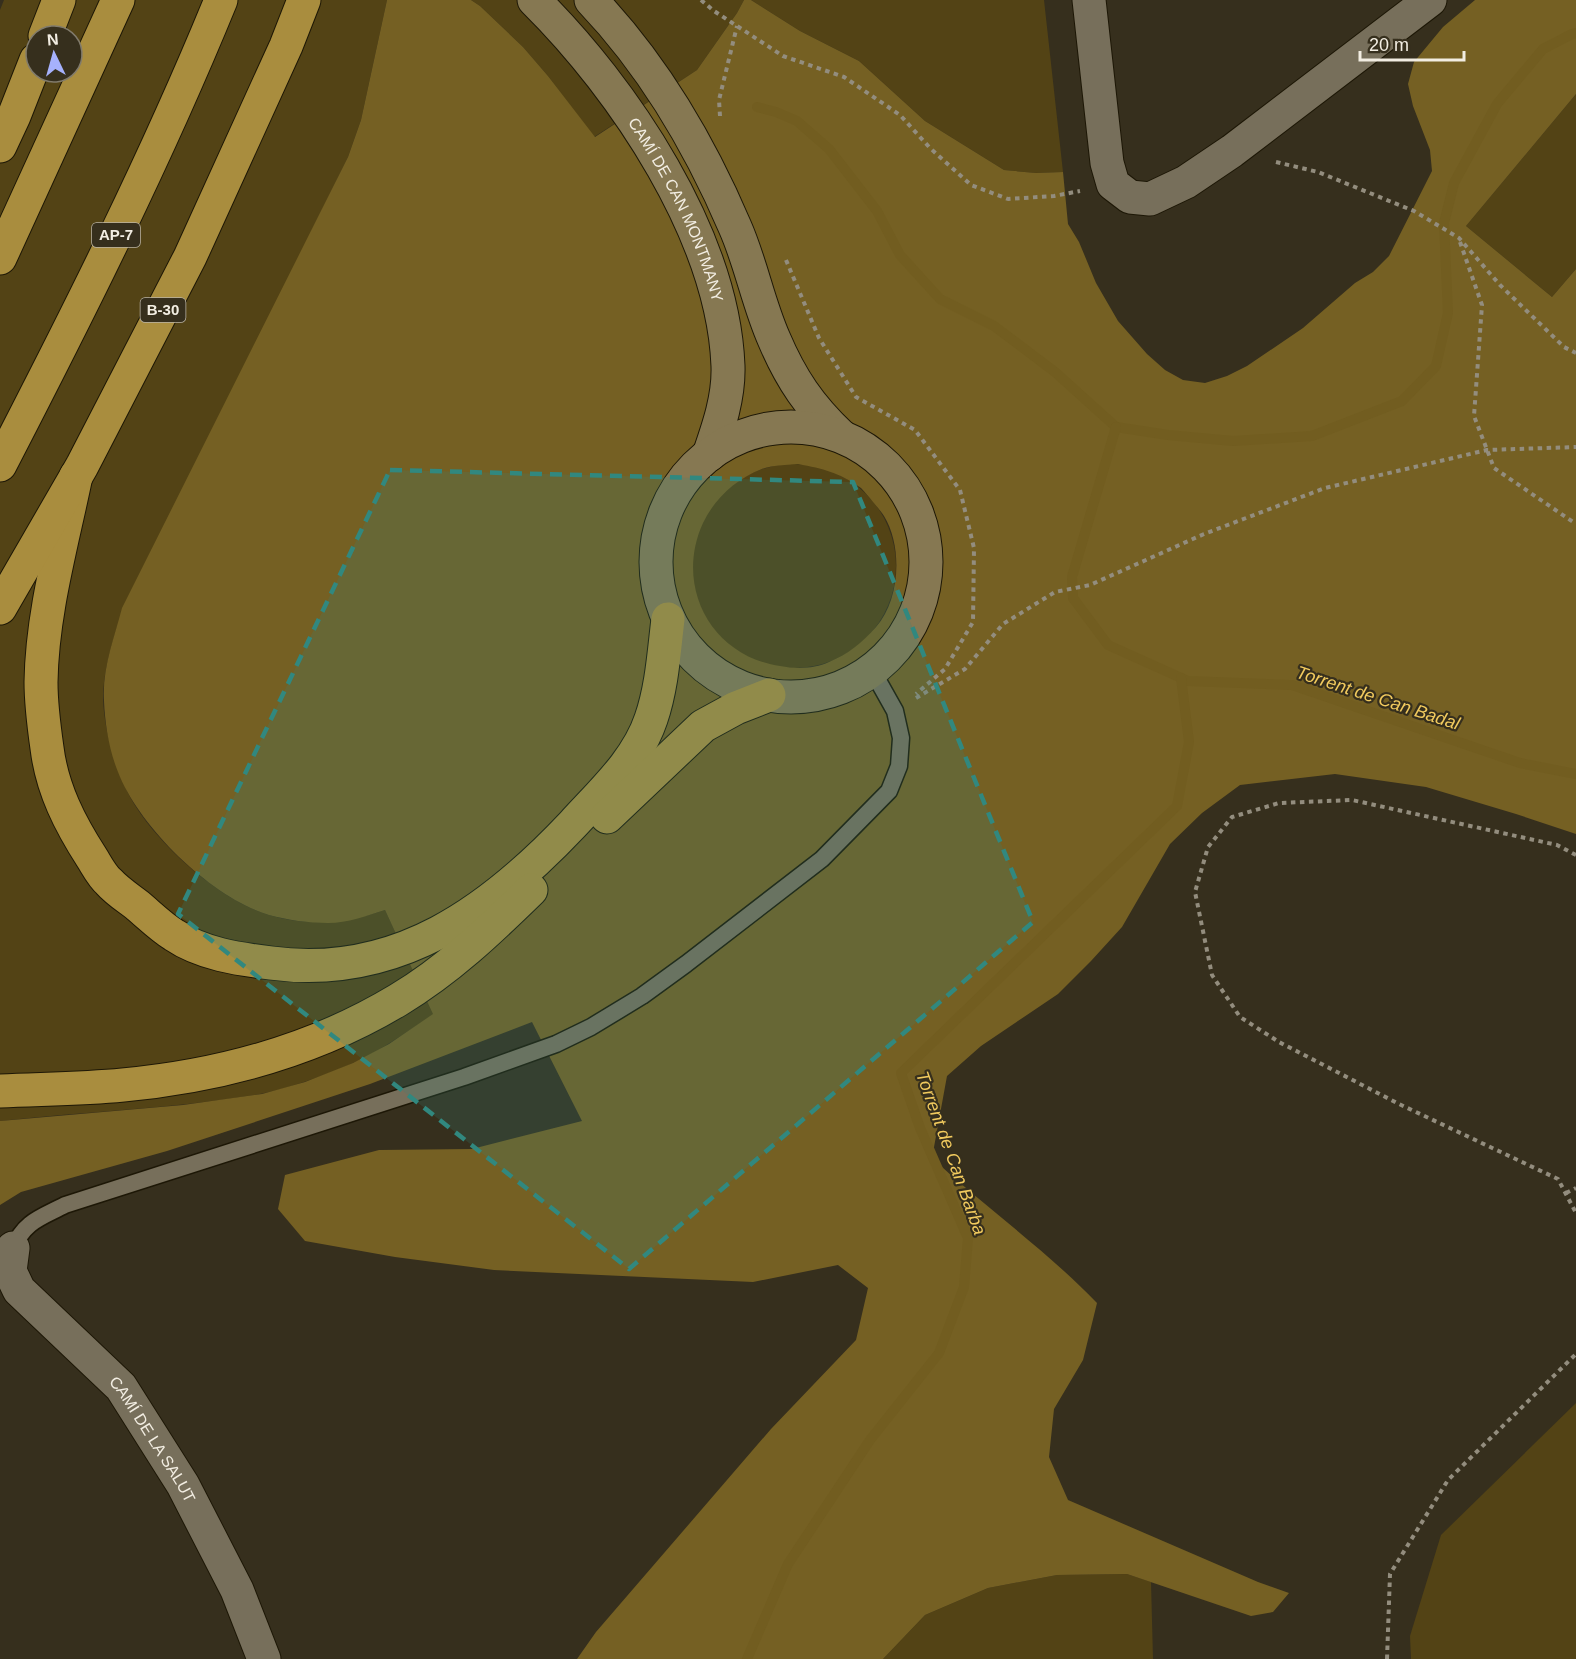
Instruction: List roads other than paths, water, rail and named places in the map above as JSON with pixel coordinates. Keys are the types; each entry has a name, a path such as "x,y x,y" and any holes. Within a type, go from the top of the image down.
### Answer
{"highway":[{"path":"50,24 59,0"},
{"path":"0,258 118,0"},
{"name":"AP-7","path":"0,465 80,311 185,90 221,0"},
{"name":"B-30","path":"0,608 76,476 190,257 286,46 304,0"},
{"path":"0,146 27,84"},
{"path":"76,476 46,620 41,683 47,751 60,802 107,881 175,936 206,951 239,959 294,967 335,965 375,958 421,943 466,917 515,880 560,838 618,775 639,744 651,720 659,687 668,619"},
{"path":"0,1091 124,1085 219,1070 277,1055 329,1035 399,1000 470,949 703,726 736,708 769,695"}],"main road":[{"name":"CAMÍ DE CAN MONTMANY","path":"534,0 564,30 637,127 688,219 711,273 722,322 728,366 723,414 709,455"},
{"path":"591,0 640,58 714,178 753,273 773,337 788,369 818,414 841,436"},
{"path":"798,427 841,436 857,444 881,462 901,484 916,510 924,539 926,568 921,598 910,625 894,650 872,670 848,684 823,693 796,697 769,695 744,688 720,677 699,661 687,648 668,619 659,590 656,561 659,531 669,503 685,478 709,455 734,439 765,429 798,427"}],"street":[{"path":"1089,0 1107,163 1113,184 1130,197 1150,199 1186,182 1232,151 1430,0"},
{"name":"CAMÍ DE LA SALUT","path":"13,1248 10,1271 19,1290 121,1387 183,1485 237,1590 264,1659"}],"lane":[{"path":"13,1248 19,1234 28,1224 65,1205 441,1084 556,1044 591,1027 642,996 822,859 889,791 899,766 901,738 895,711 872,670"}],"waterway":[{"path":"1116,427 1233,441 1312,436 1402,401 1436,366 1448,313 1444,223 1454,183 1497,104 1543,49 1576,33"},
{"name":"Torrent de Can Badal","path":"757,107 797,121 829,149 877,211 900,255 940,299 994,326 1055,372 1116,427"},
{"name":"Torrent de Can Badal","path":"1116,427 1072,577 1073,598 1108,645 1188,681 1292,685 1520,763 1576,774"},
{"name":"Torrent de Can Barba","path":"747,1659 788,1564 870,1440 939,1353 964,1287 968,1238 920,1128 901,1073 1177,806 1189,742 1181,678"}]}
